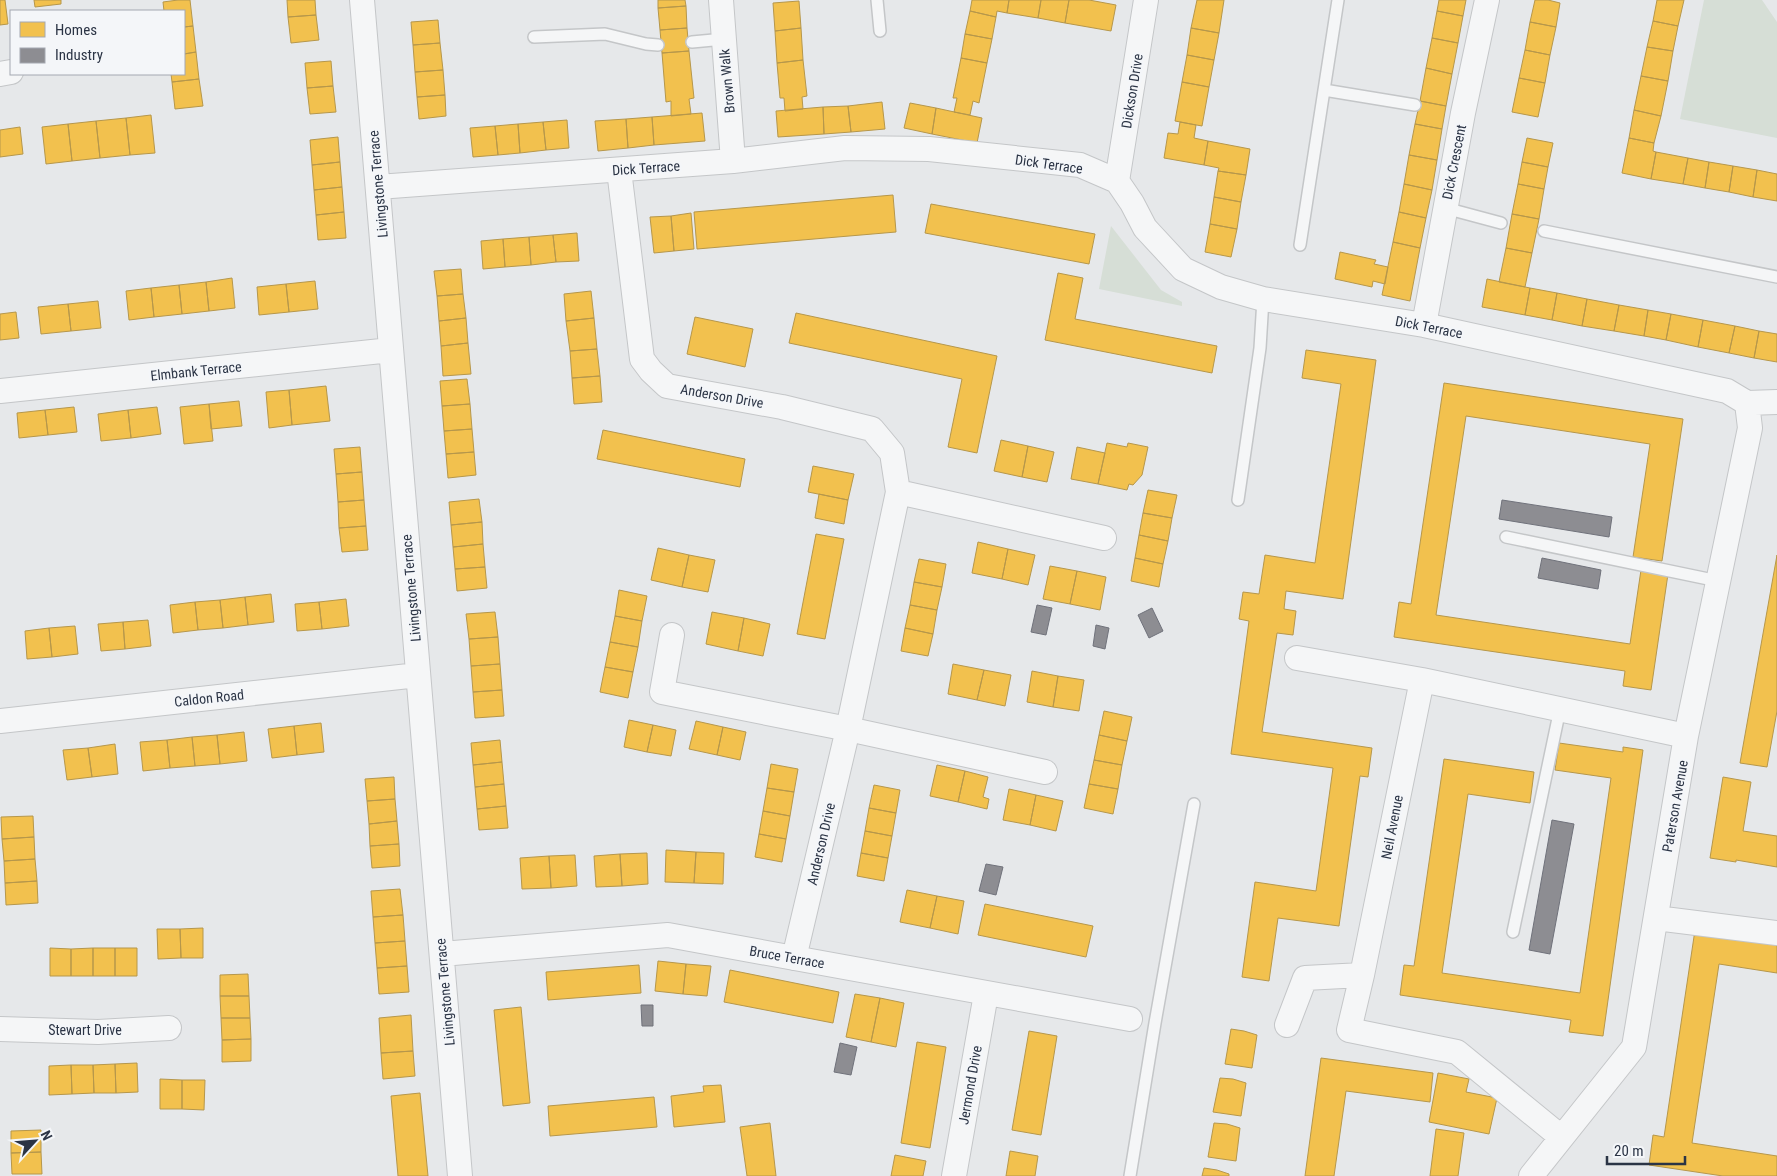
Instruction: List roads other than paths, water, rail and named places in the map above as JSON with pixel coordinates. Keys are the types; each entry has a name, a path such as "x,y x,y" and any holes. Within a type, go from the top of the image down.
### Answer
{"street":[{"name":"Livingstone Terrace","path":"362,0 460,1176"},
{"name":"Brown Walk","path":"721,0 734,162"},
{"name":"Dickson Drive","path":"1117,181 1146,0"},
{"name":"Dick Crescent","path":"1424,325 1445,208 1457,113 1488,0"},
{"name":"Dick Terrace","path":"378,187 734,162 845,148 929,149 1080,165 1117,181 1145,228 1183,269 1221,287 1263,299 1424,325 1727,391 1747,403"},
{"name":"Anderson Drive","path":"618,170 642,359 651,371 667,386 782,407 872,429 892,453 898,492 848,729 794,958"},
{"name":"Elmbank Terrace","path":"0,391 391,350"},
{"path":"1747,403 1777,402"},
{"name":"Paterson Avenue","path":"1531,1176 1634,1047 1686,736 1750,428 1747,403"},
{"path":"898,492 1104,538"},
{"path":"672,635 662,692 848,729 1045,772"},
{"path":"1297,658 1422,680 1686,736"},
{"name":"Caldon Road","path":"0,721 418,675"},
{"name":"Neil Avenue","path":"1422,680 1350,1030 1457,1052 1561,1137"},
{"path":"1656,918 1777,933"},
{"name":"Bruce Terrace","path":"442,954 668,935 1142,1021"},
{"path":"1287,1025 1305,978 1362,975"},
{"name":"Jermond Drive","path":"954,1176 986,994"},
{"name":"Stewart Drive","path":"0,1029 98,1032 169,1028"}],"lane":[{"path":"877,0 880,31"},
{"path":"1300,245 1338,0"},
{"path":"534,37 605,34 658,45"},
{"path":"692,42 724,39"},
{"path":"1324,90 1415,105"},
{"path":"1445,208 1501,223"},
{"path":"1544,231 1777,277"},
{"path":"1238,500 1260,348 1263,299"},
{"path":"1506,537 1718,581"},
{"path":"1513,932 1560,709"},
{"path":"1130,1176 1142,1021 1194,804"}]}
